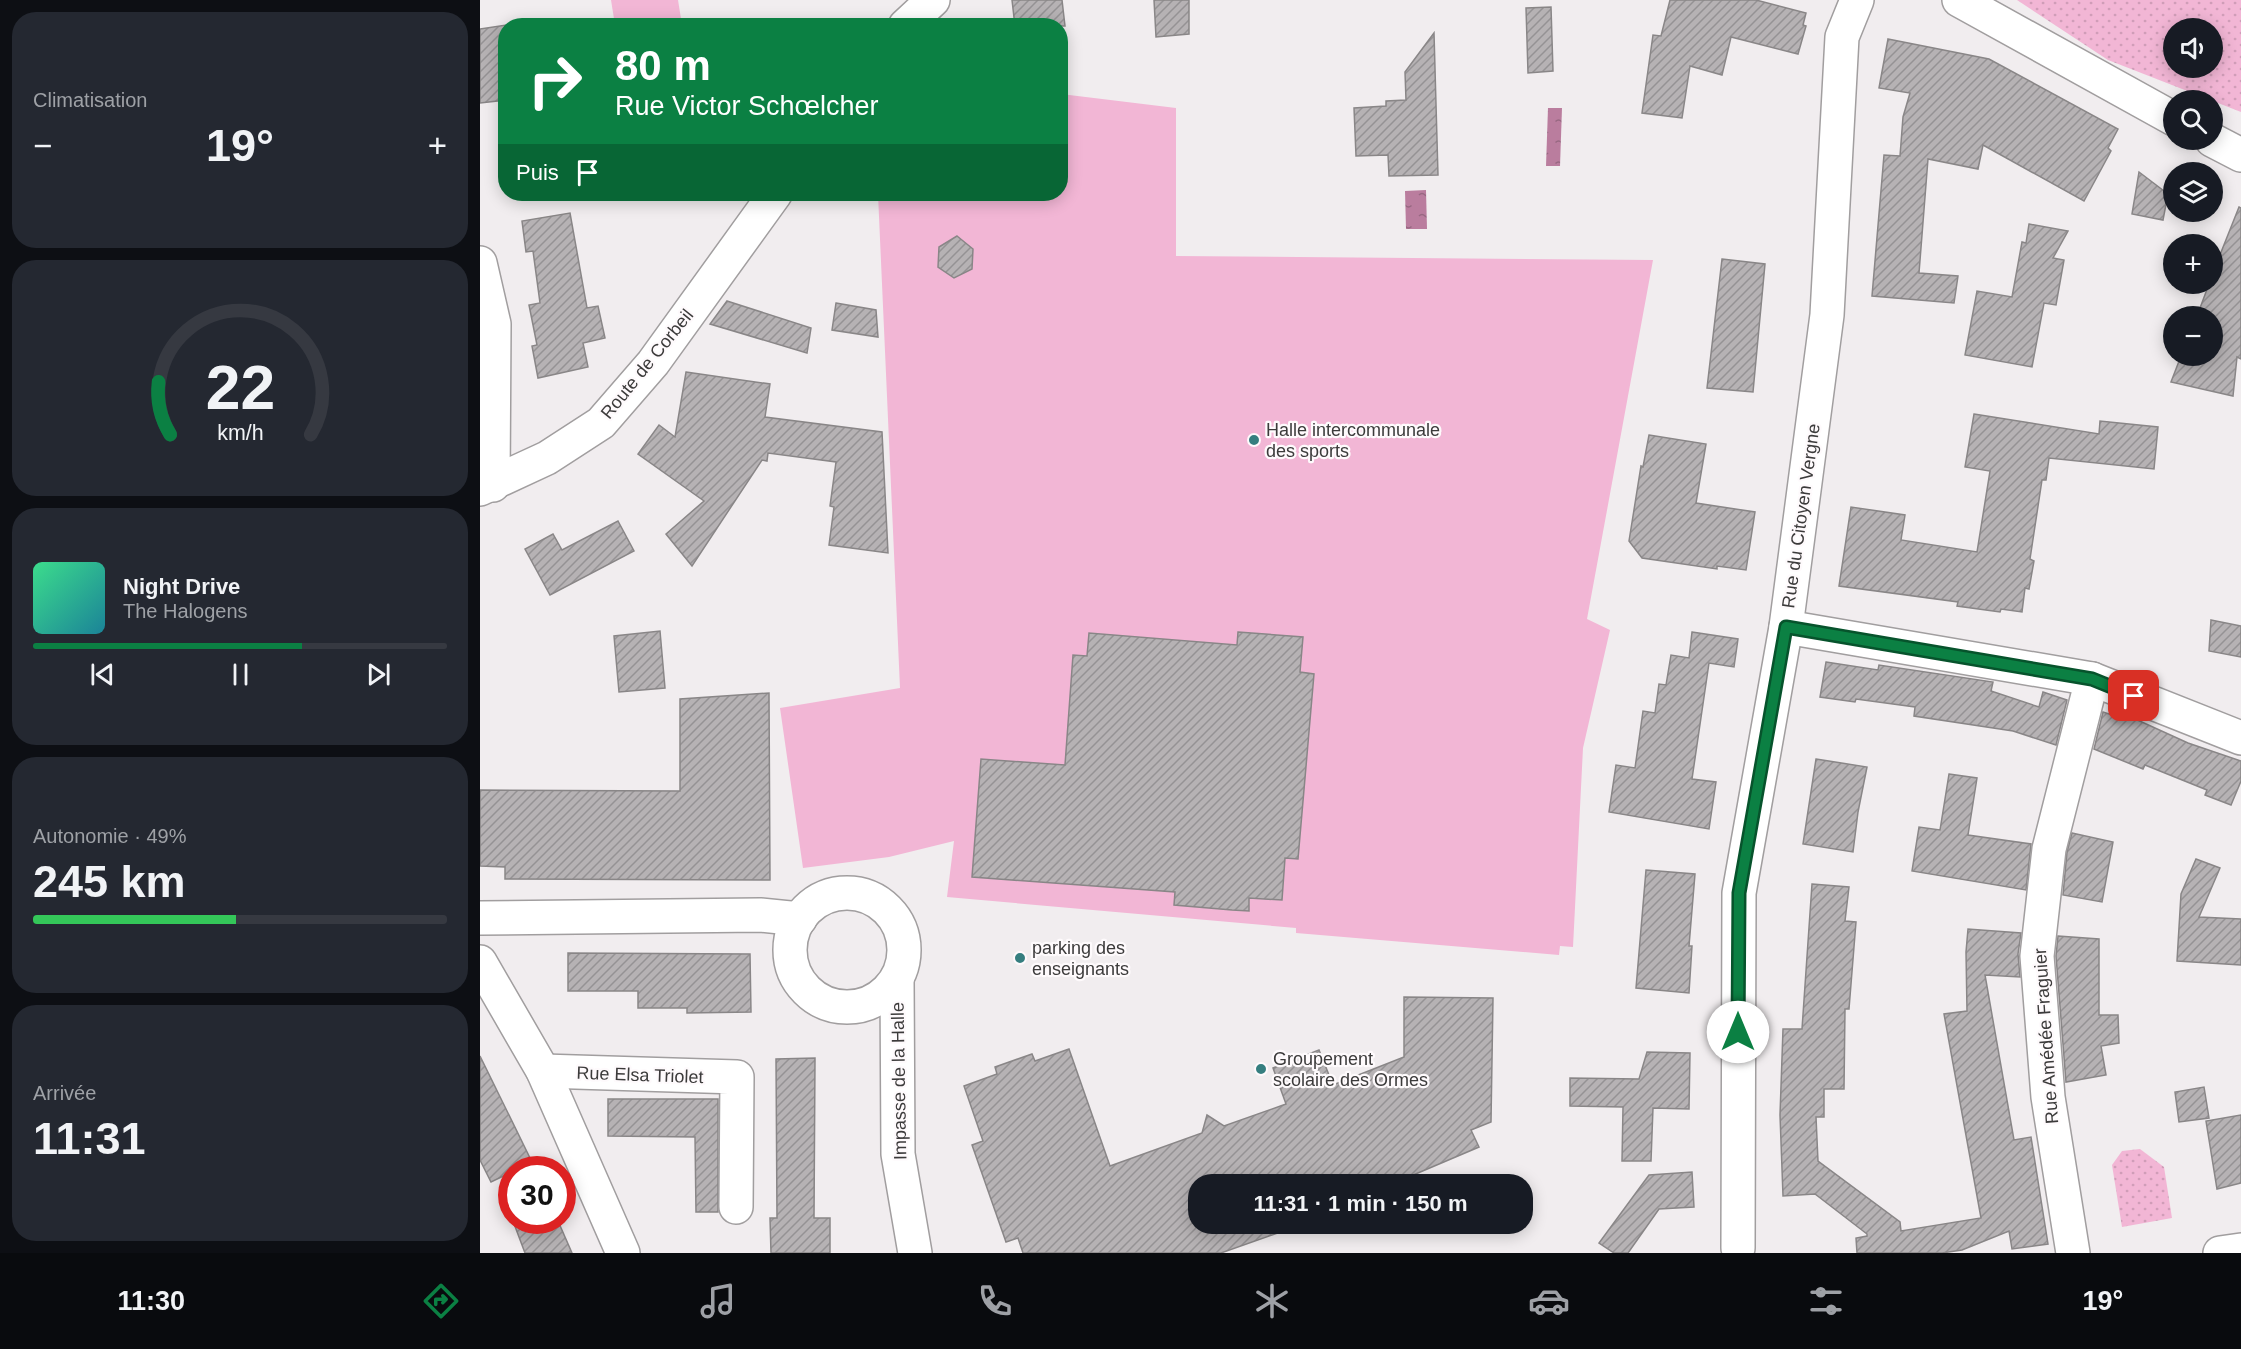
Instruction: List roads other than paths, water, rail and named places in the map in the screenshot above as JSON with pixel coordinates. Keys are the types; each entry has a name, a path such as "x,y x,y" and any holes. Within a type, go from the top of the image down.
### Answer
{"street":[{"path":"914,18 933,0"},
{"name":"Rue du Citoyen Vergne","path":"1740,1251 1739,893 1786,627 1827,315 1842,37 1857,0"},
{"path":"1959,0 2163,112"},
{"path":"2223,146 2241,155"},
{"name":"Route de Corbeil","path":"487,487 547,459 601,423 652,363 770,201"},
{"path":"480,263 494,324 487,487"},
{"path":"1786,627 2092,679 2241,738"},
{"name":"Rue Amédée Fraguier","path":"2073,1253 2048,1097 2037,956 2049,849 2092,679"},
{"name":"Impasse de la Halle","path":"853,893 871,898 887,909 899,924 904,942 904,961 897,979 885,994 869,1003 851,1008 832,1006 815,998 802,985 793,968 790,950 793,931 800,919 816,902 834,894 853,893"},
{"path":"480,918 760,915 800,919"},
{"path":"480,962 543,1071 623,1253"},
{"name":"Impasse de la Halle","path":"897,979 898,1154 915,1253"},
{"name":"Rue Elsa Triolet","path":"543,1071 737,1077 736,1207"},
{"path":"2220,1253 2241,1250"}],"water":[{"path":"1548,108 1562,108 1560,166 1546,166"},
{"path":"1426,190 1427,229 1406,229 1405,191"}],"place":[{"name":"Halle intercommunale des sports","path":"1254,440"},
{"name":"parking des enseignants","path":"1020,958"},
{"name":"Groupement scolaire des Ormes","path":"1261,1069"}]}
